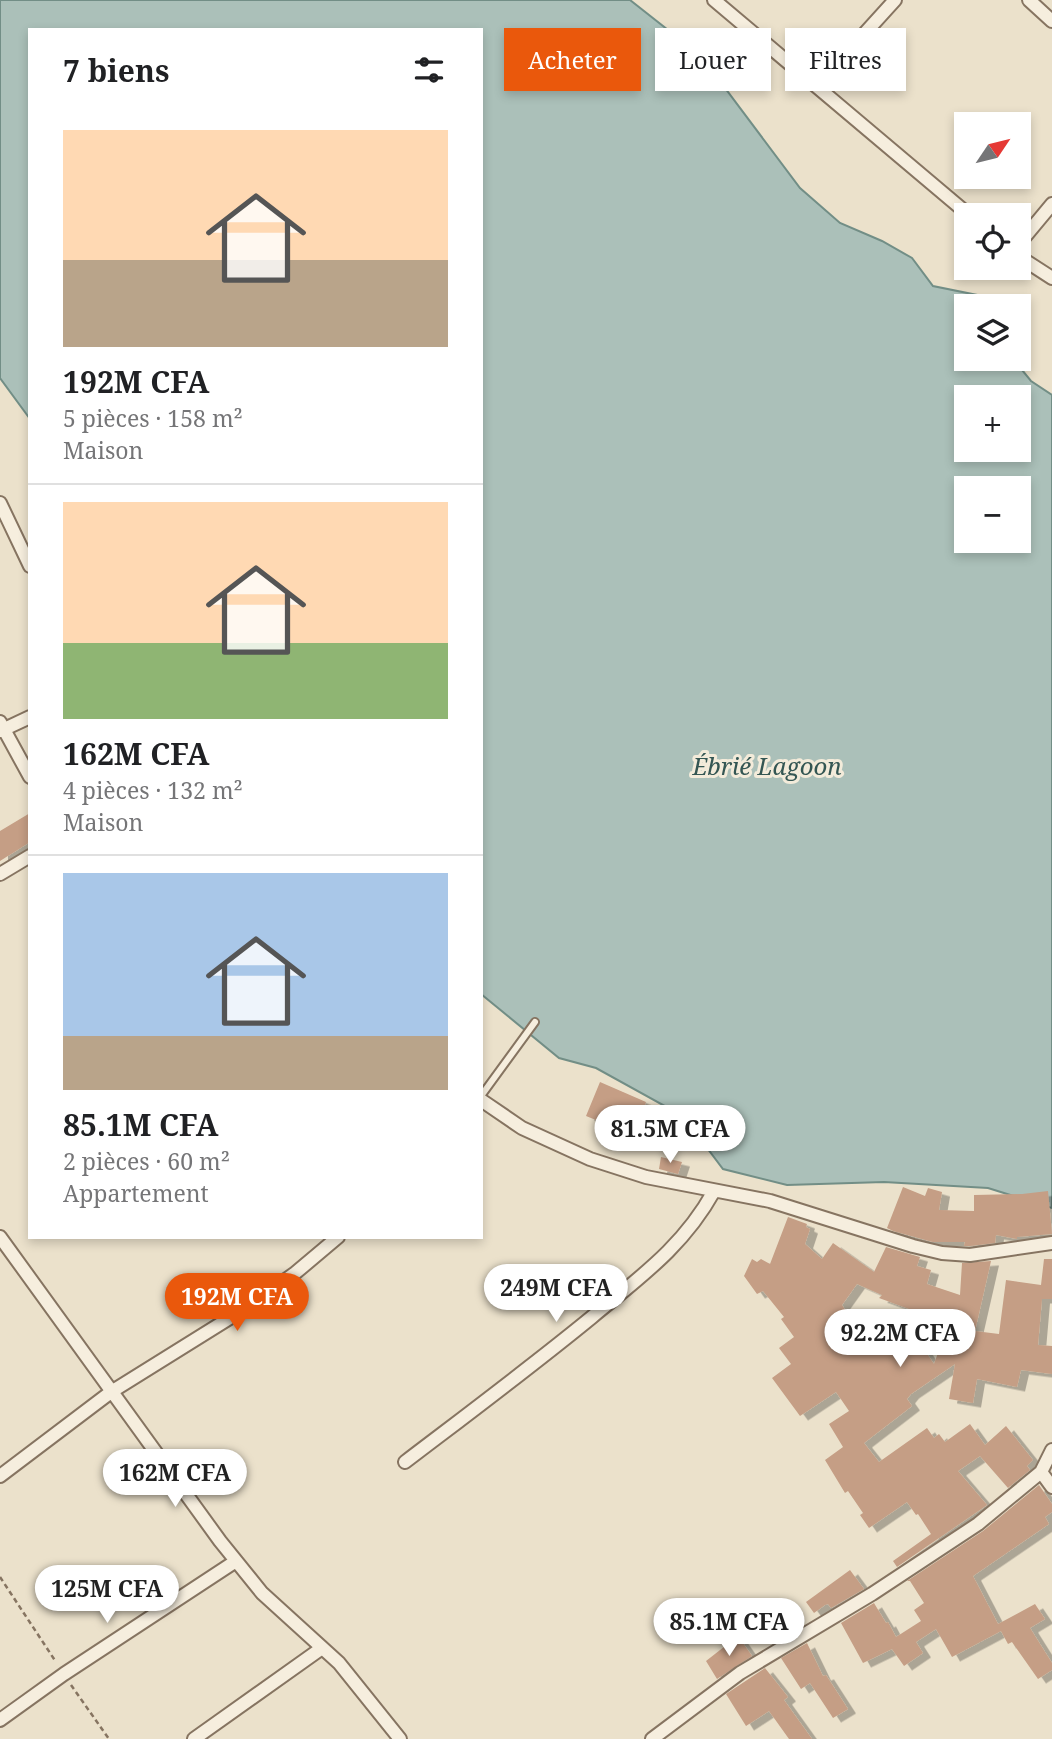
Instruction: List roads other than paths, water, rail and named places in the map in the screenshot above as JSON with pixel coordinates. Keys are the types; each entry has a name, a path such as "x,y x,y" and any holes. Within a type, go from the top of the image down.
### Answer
{"street":[{"path":"714,0 785,59"},
{"path":"870,28 895,0"},
{"path":"1028,0 1052,21"},
{"path":"823,91 955,203"},
{"path":"1031,229 1052,204"},
{"path":"1031,264 1052,278"},
{"path":"0,503 28,562"},
{"path":"28,718 1,727 28,774"},
{"path":"0,874 28,857"},
{"path":"483,1099 522,1128 590,1159 646,1177 770,1201 913,1246 942,1253 970,1255 1052,1243"},
{"path":"405,1462 553,1349 663,1258 686,1235 714,1191"},
{"path":"0,1237 236,1561 262,1593 339,1663 400,1739"},
{"path":"0,1476 111,1392 249,1306 294,1274 336,1239"},
{"path":"652,1739 740,1673 872,1594 978,1524 1041,1472 1052,1450"},
{"path":"1041,1472 1052,1487"},
{"path":"0,1720 64,1674 236,1561"},
{"path":"194,1739 321,1648"}],"lane":[{"path":"483,1095 536,1022"}],"water":[{"name":"Ébrié Lagoon","path":"0,0 630,0 666,28 655,28 655,91 727,91 800,188 840,223 882,241 912,258 933,286 972,294 954,294 954,371 1023,371 1031,381 1052,395 1052,1208 988,1188 884,1182 787,1185 723,1169 683,1116 596,1068 559,1058 483,996 483,28 28,28 28,416 0,378"}]}
